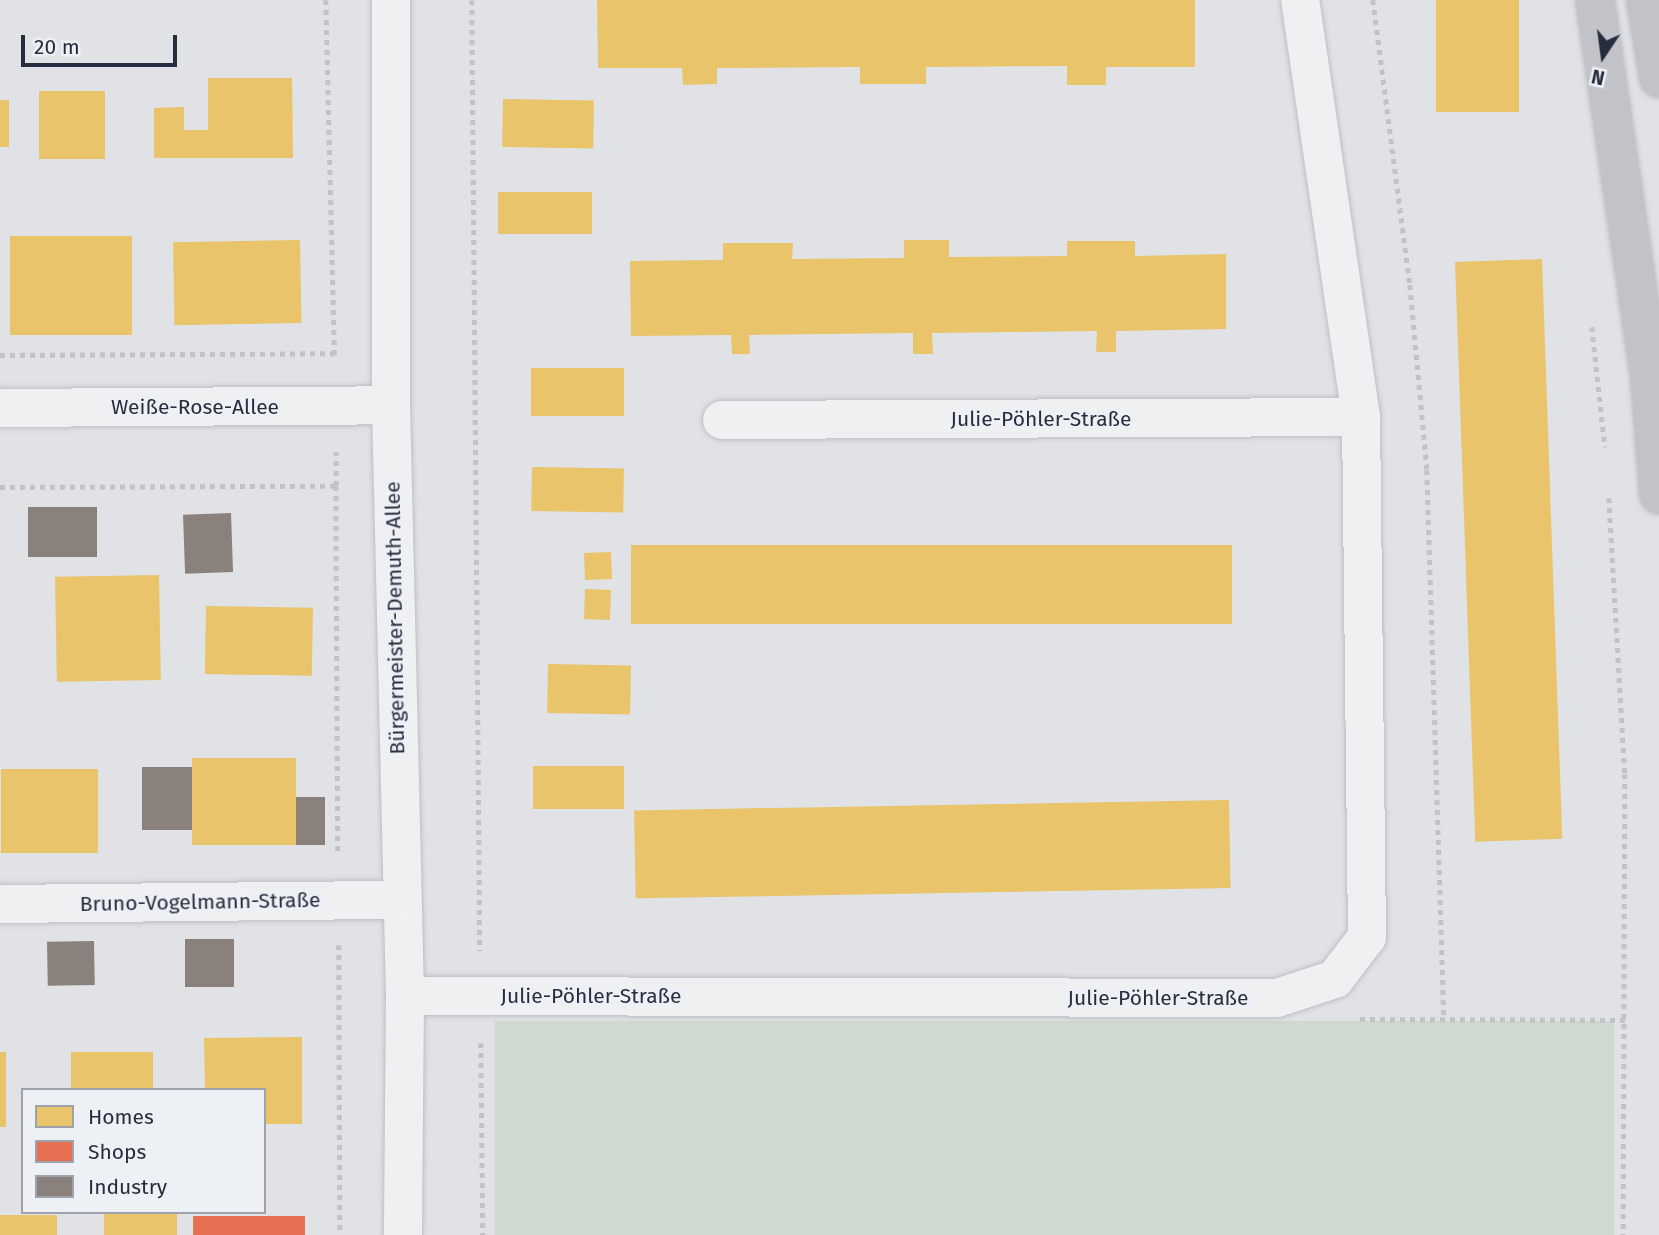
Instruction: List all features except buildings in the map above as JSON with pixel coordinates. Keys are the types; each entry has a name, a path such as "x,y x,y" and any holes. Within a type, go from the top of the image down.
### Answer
{"main road":[{"path":"1595,0 1650,377 1659,495"},
{"path":"1646,0 1659,78"}],"street":[{"name":"Bürgermeister-Demuth-Allee","path":"391,0 391,405 400,900 405,996 402,1235"},
{"name":"Julie-Pöhler-Straße","path":"405,996 1276,998 1335,979 1367,937 1361,417 1300,0"},
{"name":"Weiße-Rose-Allee","path":"0,408 391,405"},
{"name":"Julie-Pöhler-Straße","path":"722,420 1361,417"},
{"name":"Bruno-Vogelmann-Straße","path":"0,904 400,900"}],"path":[{"path":"0,488 336,486 326,0"},
{"path":"472,0 483,1235"},
{"path":"1373,0 1410,285 1427,470 1444,1018"},
{"path":"1590,314 1605,450"},
{"path":"0,355 335,353"},
{"path":"1609,491 1625,774 1623,1235"},
{"path":"1354,1019 1625,1020"}],"shaded area":[{"path":"495,1021 1614,1021 1614,1235 495,1235"}]}
